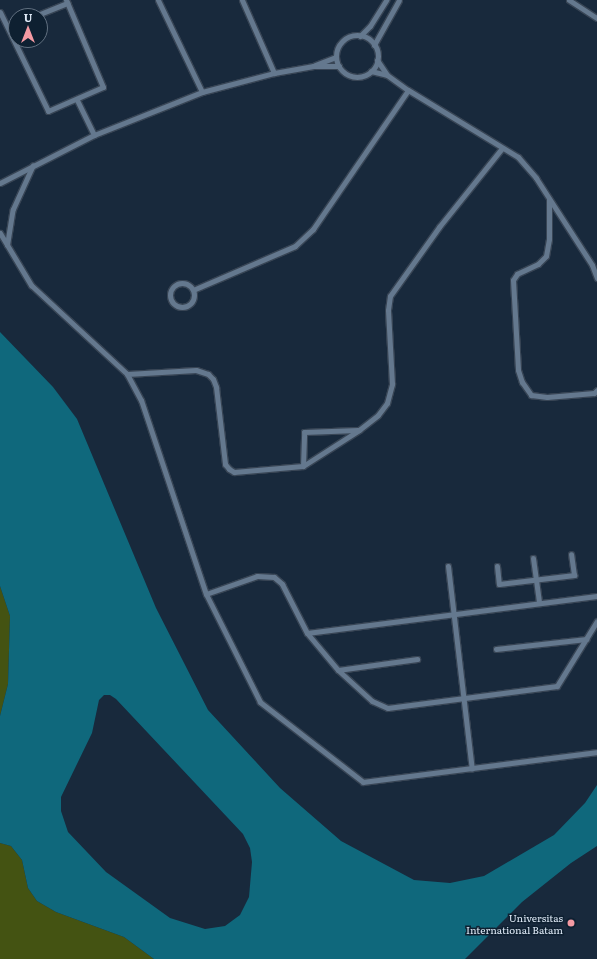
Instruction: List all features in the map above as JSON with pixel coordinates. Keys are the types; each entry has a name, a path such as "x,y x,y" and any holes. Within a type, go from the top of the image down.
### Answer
{"street":[{"path":"158,0 202,92"},
{"path":"242,0 274,73"},
{"path":"339,66 336,57 343,41 360,36 370,26 386,0"},
{"path":"387,75 377,60 374,45 399,0"},
{"path":"569,0 597,18"},
{"path":"18,48 46,110 77,100 103,87 66,2 48,10"},
{"path":"0,12 8,26"},
{"path":"360,36 374,45"},
{"path":"313,66 336,57"},
{"path":"371,70 377,60"},
{"path":"0,183 33,164 94,135 202,92 274,73 313,66 339,66 354,76 371,70 387,75 408,90 518,157 549,198 592,264 597,278"},
{"path":"193,290 295,246 313,229 408,90"},
{"path":"77,100 94,135"},
{"path":"127,374 196,370 208,374 213,379 216,387 225,464 229,469 234,472 303,466 359,430 378,415 390,395 392,384 388,310 390,296 440,227 502,148"},
{"path":"7,245 13,209 33,164"},
{"path":"549,198 549,238 546,256 538,264 517,274 513,280 518,370 522,382 531,395 547,397 594,393 597,390"},
{"path":"0,233 31,285 127,374 141,400 206,594 260,702 363,782 597,752"},
{"path":"179,284 187,284 193,290 194,298 187,307 176,306 171,300 172,289 179,284"},
{"path":"303,466 304,432 359,430"},
{"path":"497,566 499,584 574,575 571,554"},
{"path":"533,558 539,602"},
{"path":"448,566 472,769"},
{"path":"206,594 257,576 274,577 282,584 307,633 338,670 372,701 388,708 557,686 597,621"},
{"path":"307,633 454,612 597,596"},
{"path":"496,649 586,639"},
{"path":"338,670 417,659"}],"green space":[{"path":"0,586 10,616 8,684 0,716"},
{"path":"0,843 11,846 22,860 28,888 37,901 56,912 124,937 154,959 0,959"}],"water":[{"path":"0,332 53,387 77,419 156,608 208,710 280,788 341,841 414,880 450,883 484,876 554,835 585,803 597,785 597,846 571,863 522,902 465,959 154,959 124,937 56,912 37,901 28,888 22,860 11,846 0,843 0,716 8,684 10,616 0,586","holes":["104,695 110,695 116,699 243,834 250,848 252,862 249,897 240,915 225,926 205,929 170,918 106,872 68,832 61,811 61,797 92,733 99,700"]}],"place":[{"name":"Universitas International Batam","path":"571,923"}]}
